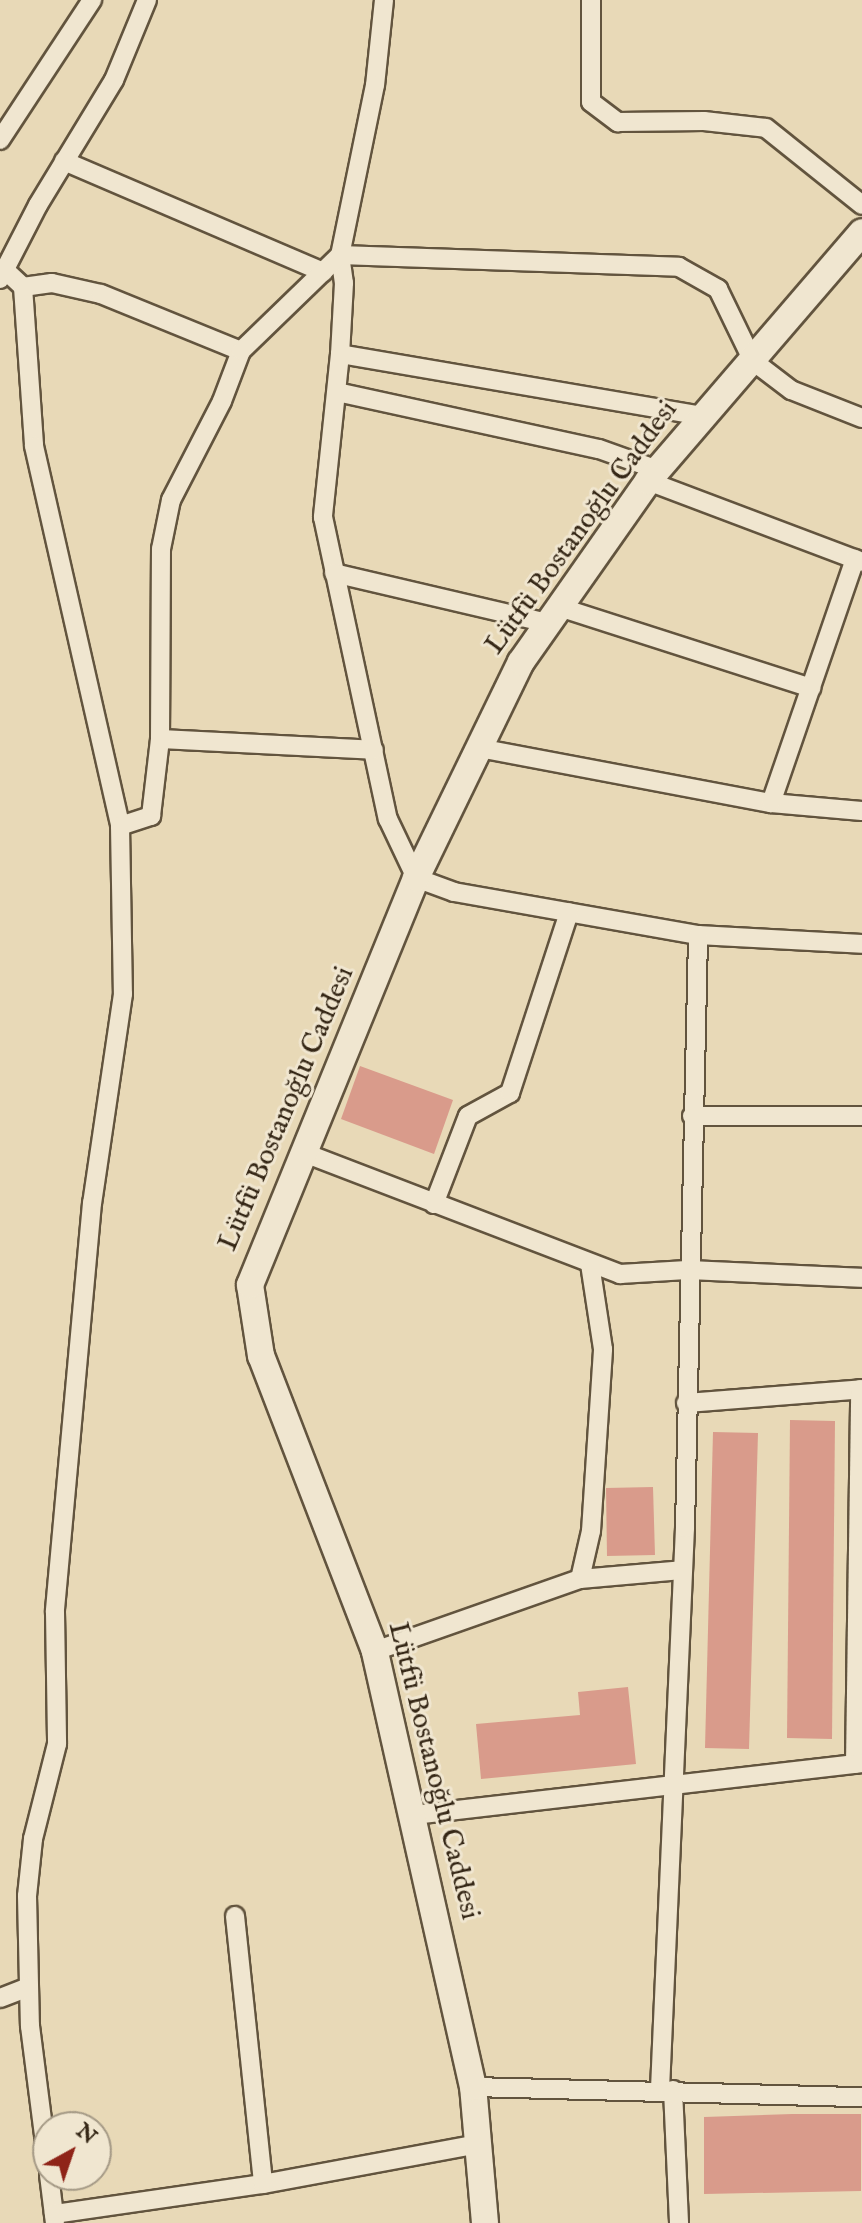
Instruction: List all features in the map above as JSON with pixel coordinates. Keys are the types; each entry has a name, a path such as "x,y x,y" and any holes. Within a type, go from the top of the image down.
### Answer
{"street":[{"path":"0,140 92,0"},
{"path":"147,0 114,80 64,161 3,275 23,287 52,283 101,294 241,351"},
{"path":"384,0 375,85 340,255 344,283 340,354 323,517 388,819 416,878 454,892 698,935 862,944"},
{"path":"591,0 591,102 618,122 704,121 766,128 862,205"},
{"path":"64,161 323,272"},
{"name":"Lütfü Bostanoğlu Caddesi","path":"485,2223 473,2087 375,1651 268,1377 250,1308 256,1263 416,878 515,673 653,476 862,232"},
{"path":"120,826 151,816 160,739 161,549 171,500 222,401 241,351 340,255 679,267 718,289 753,361 791,390 862,418"},
{"path":"23,287 34,446 120,826 123,994 82,1298 55,1612 57,1744 33,1839 28,1987 42,2111"},
{"path":"340,354 702,416"},
{"path":"337,392 599,449 653,476 859,561 771,803"},
{"path":"334,573 553,615 811,688"},
{"path":"160,739 374,750"},
{"path":"479,748 771,803 862,811"},
{"path":"434,1204 468,1116 510,1093 569,912"},
{"path":"679,2223 667,2090 698,935"},
{"path":"692,1116 862,1116"},
{"path":"302,1152 620,1274 687,1270 862,1278"},
{"path":"580,1579 591,1531 603,1349 590,1264"},
{"path":"414,1815 673,1782 858,1764 861,1389 686,1403"},
{"path":"375,1651 580,1579 682,1570"},
{"path":"235,1916 263,2184"},
{"path":"0,1998 28,1987"},
{"path":"473,2087 862,2097"},
{"path":"51,2191 55,2218 478,2144"}],"building":[{"path":"360,1066 453,1100 434,1154 341,1119"},
{"path":"790,1420 835,1421 832,1739 787,1738"},
{"path":"713,1432 758,1433 749,1749 705,1748"},
{"path":"653,1487 655,1555 607,1556 606,1488"},
{"path":"628,1687 636,1764 481,1779 476,1724 580,1715 578,1692"},
{"path":"861,2114 861,2191 704,2194 704,2117"}]}
